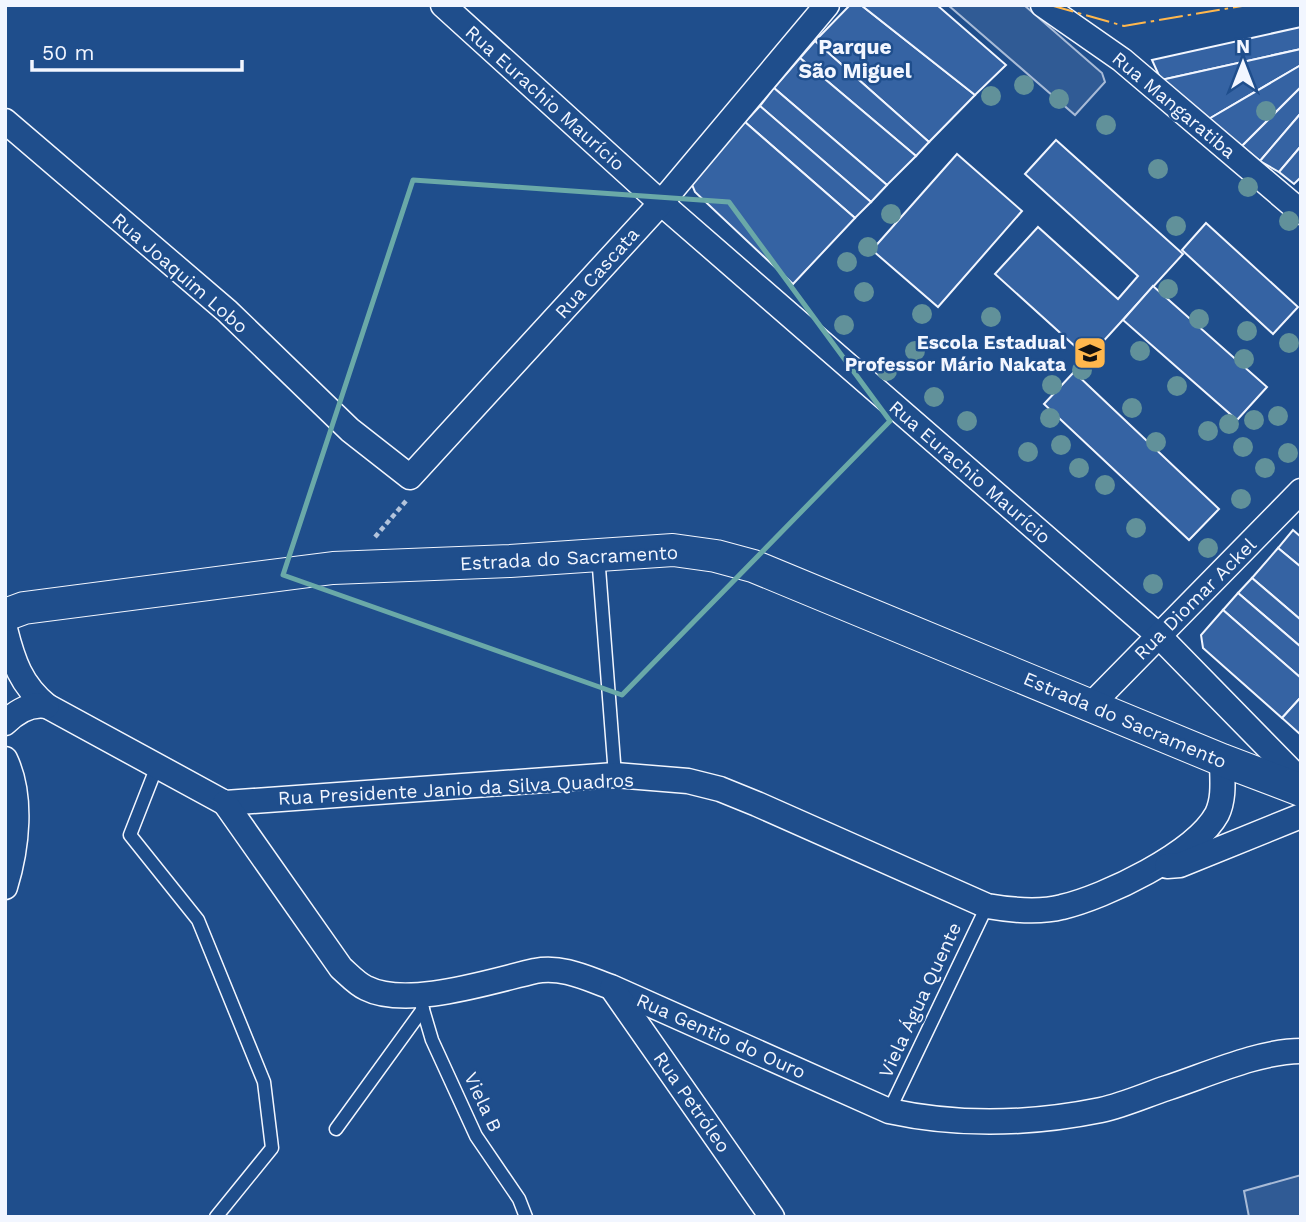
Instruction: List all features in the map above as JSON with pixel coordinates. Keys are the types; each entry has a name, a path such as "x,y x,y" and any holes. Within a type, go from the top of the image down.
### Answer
{"street":[{"name":"Rua Eurachio Maurício","path":"443,5 661,203 1158,635 1301,781"},
{"name":"Rua Cascata","path":"410,477 661,203 827,5"},
{"name":"Rua Mangaratiba","path":"1043,5 1122,60 1301,212"},
{"name":"Rua Joaquim Lobo","path":"5,121 227,311 350,430 410,477"},
{"name":"Rua Diomar Ackel","path":"1090,706 1301,491"},
{"name":"Estrada do Sacramento","path":"5,615 24,608 333,568 673,550 716,556 754,566 1222,761 1301,790"},
{"path":"5,629 15,665 34,695 47,706 225,803"},
{"path":"5,723 27,708 47,706"},
{"path":"5,759 12,774 15,829 5,887"},
{"name":"Rua Presidente Janio da Silva Quadros","path":"225,803 615,775 688,780 720,789 987,905 1005,909 1059,908 1093,898 1156,867 1204,832 1217,813 1222,798 1222,761"},
{"name":"Rua Gentio do Ouro","path":"225,803 341,968 365,988 421,1003 550,968 564,970 611,987 889,1111 919,1118 982,1122 1045,1118 1104,1109 1259,1058 1301,1051"},
{"name":"Rua Presidente Janio da Silva Quadros","path":"1156,867 1180,865 1301,816"},
{"name":"Rua Petróleo","path":"611,987 772,1217"}],"lane":[{"path":"598,555 615,775"},
{"path":"157,766 130,835 198,920 264,1082 271,1135 272,1148 216,1217"},
{"name":"Viela Água Quente","path":"889,1111 987,905"},
{"path":"336,1129 421,1003"},
{"name":"Viela B","path":"421,1003 432,1040 476,1136 519,1199 526,1217"}],"path":[{"path":"374,538 408,498 410,477"}],"highlighted area":[{"path":"413,180 729,202 890,421 622,695 283,575"}],"shaded area":[{"path":"948,5 1024,5 1102,73 1105,82 1075,115"},
{"path":"1301,1175 1301,1217 1249,1217 1244,1191"}],"building":[{"path":"850,5 861,5 975,95 929,142 815,41"},
{"path":"861,5 937,5 1006,65 975,95"},
{"path":"1301,27 1301,49 1161,80 1152,60"},
{"path":"815,41 929,142 916,156 800,58"},
{"path":"1301,49 1301,65 1207,120 1161,80"},
{"path":"800,58 916,156 887,185 774,88"},
{"path":"1301,65 1301,87 1242,146 1207,120"},
{"path":"1301,87 1301,113 1260,161 1242,146"},
{"path":"774,88 887,185 871,202 760,106"},
{"path":"760,106 871,202 855,218 745,122"},
{"path":"1301,113 1301,146 1279,172 1260,161"},
{"path":"745,122 855,218 793,284 695,192 690,180"},
{"path":"1056,140 1183,254 1088,358 995,274 1038,227 1118,299 1138,276 1025,174"},
{"path":"1301,146 1301,177 1294,184 1279,172"},
{"path":"957,154 1022,211 938,307 872,250"},
{"path":"1206,223 1298,307 1273,334 1182,250"},
{"path":"1153,286 1267,387 1237,420 1123,320"},
{"path":"1074,372 1219,509 1189,540 1044,404"},
{"path":"1293,530 1301,537 1301,567 1278,548"},
{"path":"1278,548 1301,567 1301,620 1252,578"},
{"path":"1252,578 1301,620 1301,647 1238,593"},
{"path":"1238,593 1301,647 1301,678 1223,610"},
{"path":"1223,610 1301,678 1301,697 1282,718 1203,648 1201,635"},
{"path":"1301,697 1301,735 1282,718"}],"power":[{"path":"1050,5 1124,26 1248,5"}],"place":[{"name":"Escola Estadual Professor Mário Nakata","path":"1090,353"}],"district":[{"name":"Parque São Miguel","path":"855,58"}]}
